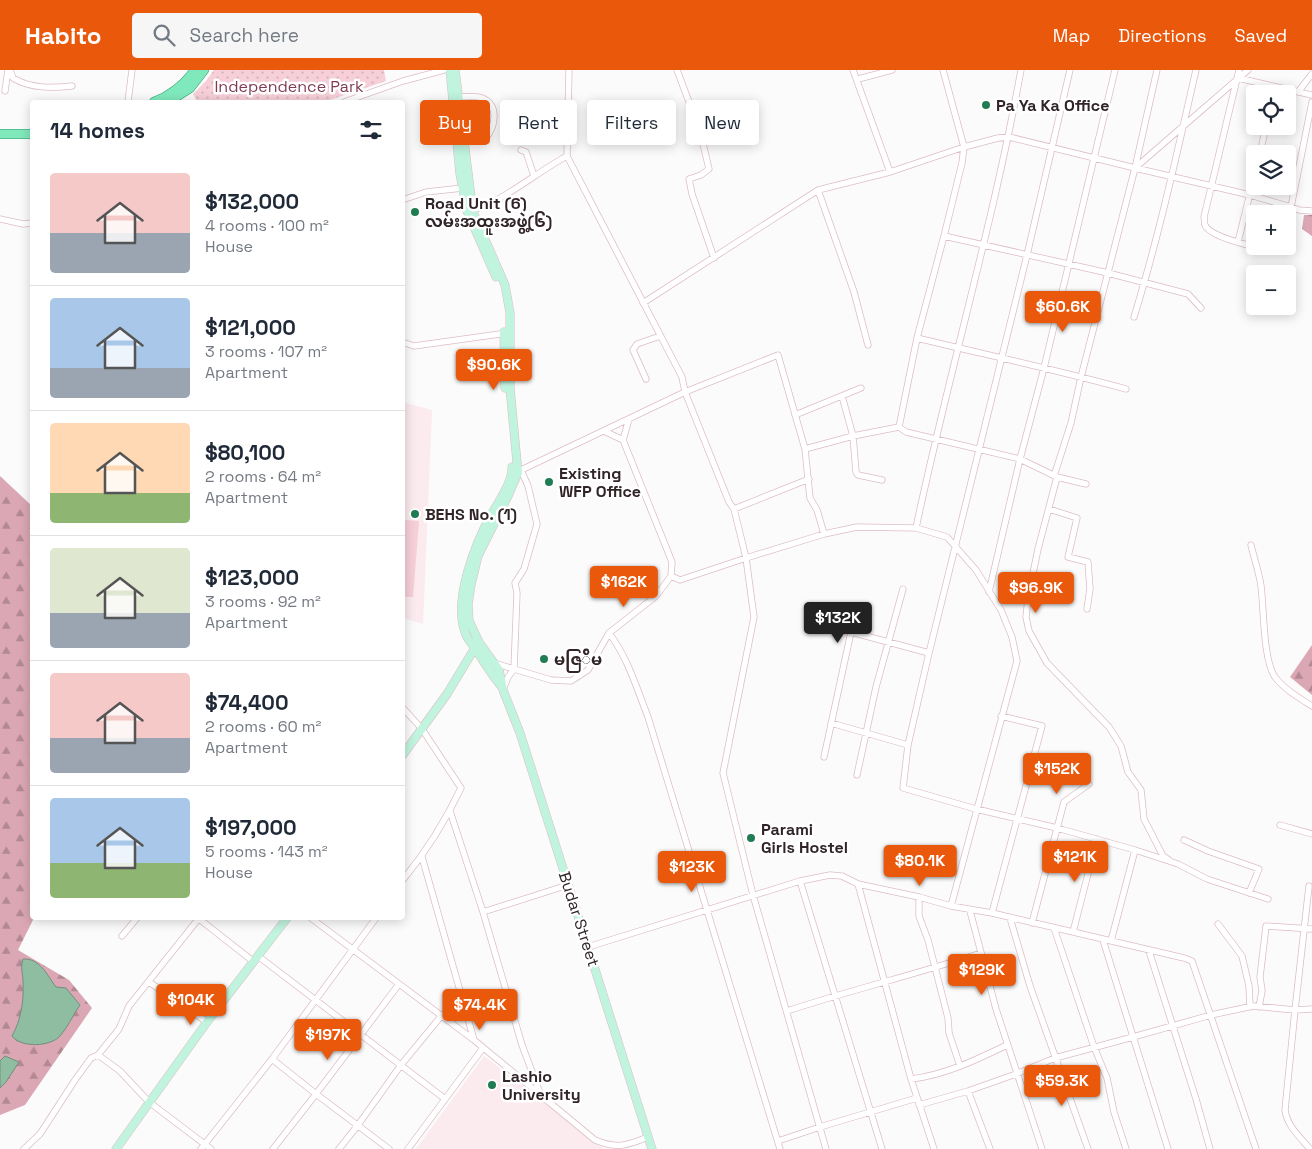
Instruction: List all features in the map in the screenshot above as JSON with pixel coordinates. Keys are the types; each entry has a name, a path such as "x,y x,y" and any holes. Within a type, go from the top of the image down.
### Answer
{"main road":[{"path":"159,100 181,86 196,70"},
{"path":"171,100 190,88 204,70"},
{"path":"450,70 463,188 470,211 504,285 510,313 506,333 517,471 508,496 478,556 468,604 469,621 477,645 490,673 504,690"},
{"path":"455,70 470,211"},
{"path":"0,134 30,136"},
{"path":"0,140 30,136"},
{"path":"405,752 447,694 477,645"},
{"name":"Budar Street","path":"477,645 494,662 498,670 520,733 652,1149"},
{"path":"116,1149 207,1022 285,920"}],"street":[{"path":"9,70 13,78 19,82 40,88 72,86"},
{"path":"5,91 9,70"},
{"path":"128,100 132,70"},
{"path":"350,100 404,81 444,70"},
{"path":"569,70 567,156 682,377 685,392 729,502 734,509 746,558 754,617 723,773 753,895 826,1149"},
{"path":"677,70 700,131 709,169 689,180 714,258"},
{"path":"853,70 858,79 890,172"},
{"path":"858,79 892,70"},
{"path":"899,427 917,338 962,163 964,147 943,70"},
{"path":"916,528 935,440 1009,137 1021,70"},
{"path":"1070,70 1002,359 929,653 908,745 903,788 976,809 1057,828 1173,862"},
{"path":"989,592 1115,70"},
{"path":"1157,70 1135,168 1056,476 1028,598 1026,617 1029,631 1046,663 1109,727 1121,746 1128,772 1141,790 1144,819 1163,856 1207,879 1268,899"},
{"path":"1134,317 1145,284 1172,177 1196,70"},
{"path":"1239,70 1204,217 1205,226 1211,232 1246,244"},
{"path":"1135,168 1248,70"},
{"path":"1312,74 1298,92 1312,95"},
{"path":"1238,78 1268,85"},
{"path":"458,97 482,98 485,100"},
{"path":"1290,205 1312,102"},
{"path":"490,104 494,112 494,123 490,133"},
{"path":"643,303 818,190 890,172 964,147 998,138 1009,137 1246,194"},
{"path":"521,150 526,152 534,176"},
{"path":"470,211 510,192 567,156"},
{"path":"405,199 426,192 463,188"},
{"path":"818,190 854,292 868,345"},
{"path":"1238,242 1250,195 1283,205"},
{"path":"1296,209 1312,211"},
{"path":"0,219 23,224 30,223"},
{"path":"944,236 1108,273 1188,294 1201,308"},
{"path":"405,343 414,346 506,333"},
{"path":"646,379 633,350 634,346 660,336"},
{"path":"917,338 1081,377 1126,390"},
{"path":"504,690 508,678 514,669 517,593 515,583 518,575 524,569 536,524 528,486 517,471 685,392 778,355 805,449 810,498 817,510 824,534"},
{"path":"795,415 861,388"},
{"path":"842,396 853,436 856,472 858,475 882,480"},
{"path":"494,662 551,680 570,681 588,670 609,633 656,596 671,576 672,562 622,440 629,419"},
{"path":"805,449 853,436 899,427 906,432 935,440 1020,459 1056,476 1086,484"},
{"path":"604,431 622,440"},
{"path":"734,509 809,479"},
{"path":"1049,509 1077,518 1068,557 1088,562 1090,589 1088,609"},
{"path":"671,576 680,580 824,534 857,527 916,528 947,537 976,570 1001,610 1012,637 1017,661 951,906"},
{"path":"1250,545 1261,584 1267,655 1272,670 1276,678 1285,687 1312,706"},
{"path":"858,775 876,687 903,589"},
{"path":"824,757 851,632 929,653"},
{"path":"609,633 618,644 635,681 648,717 780,1149"},
{"path":"405,710 422,729 461,788 450,811 422,857 405,877"},
{"path":"992,914 1042,726 1001,716"},
{"path":"831,723 908,745"},
{"path":"1032,923 1064,802 1089,784"},
{"path":"450,811 483,912 522,1045 540,1094"},
{"path":"1280,825 1312,833"},
{"path":"1073,932 1097,839"},
{"path":"1184,840 1259,869 1249,893"},
{"path":"1111,942 1135,850"},
{"path":"422,857 474,1040"},
{"path":"588,947 800,880 830,875 842,876 858,884 919,897 970,911 1073,932 1192,961 1256,1149"},
{"path":"800,880 882,1149"},
{"path":"858,884 911,1079 934,1149"},
{"path":"483,912 568,885"},
{"path":"1309,886 1284,1110 1290,1125 1310,1149"},
{"path":"919,897 919,916 928,940 948,1018 950,1033 960,1066"},
{"path":"970,911 1007,1045 1042,1149"},
{"path":"1010,918 1030,986 1088,1149"},
{"path":"122,936 135,920"},
{"path":"24,1149 40,1134 91,1058 98,1055 119,1029 129,1006 197,920"},
{"path":"202,920 315,1000 445,1099"},
{"path":"315,920 474,1040 595,1140 607,1147 619,1148 648,1137"},
{"path":"203,1147 272,1059 375,920"},
{"path":"1218,924 1242,956 1249,986 1250,1007"},
{"path":"1259,1007 1262,991 1260,981 1266,926 1312,929"},
{"path":"1054,928 1094,1048 1107,1078 1114,1112 1126,1149"},
{"path":"1102,940 1168,1149"},
{"path":"1149,951 1210,1149"},
{"path":"787,1011 835,995 934,969 981,953"},
{"path":"149,982 207,1022"},
{"path":"273,1149 399,984"},
{"path":"778,1141 870,1112 968,1091 1055,1058 1211,1015 1250,1007 1295,1010 1312,1009"},
{"path":"339,1149 401,1065 442,1015"},
{"path":"911,1079 929,1077 960,1066 1007,1045"},
{"path":"408,1149 483,1048"},
{"path":"98,1055 120,1071 149,1102 203,1147 211,1149"},
{"path":"272,1059 389,1149"},
{"path":"968,1091 990,1149"}],"shaded area":[{"name":"BEHS No. (1)","path":"405,403 432,410 423,624 405,619"},
{"path":"23,959 29,959 39,964 56,987 66,988 80,1005 60,1036 43,1044 22,1043 12,1036 20,1017 22,1003"},
{"path":"5,1056 19,1062 0,1088 0,1061"},
{"name":"Lashio University","path":"484,1056 594,1143 605,1149 416,1149"}],"green space":[{"name":"Independence Park","path":"214,70 384,70 386,81 330,100 196,100 193,94"},
{"path":"1304,215 1312,215 1312,236 1302,229"},
{"path":"0,476 30,504 30,920 33,920 18,950 69,980 92,1008 25,1105 0,1115"},
{"path":"405,520 419,521 413,597 405,597"},
{"path":"1312,645 1312,695 1290,677"}],"place":[{"name":"Pa Ya Ka Office","path":"986,105"},
{"name":"Road Unit (6) လမ်းအထူးအဖွဲ့(၆)","path":"415,212"},
{"name":"Existing WFP Office","path":"549,482"},
{"name":"BEHS No. (1)","path":"415,514"},
{"name":"မဇြ်ိမ","path":"544,659"},
{"name":"Parami Girls Hostel","path":"751,838"},
{"name":"Lashio University","path":"492,1085"}]}
